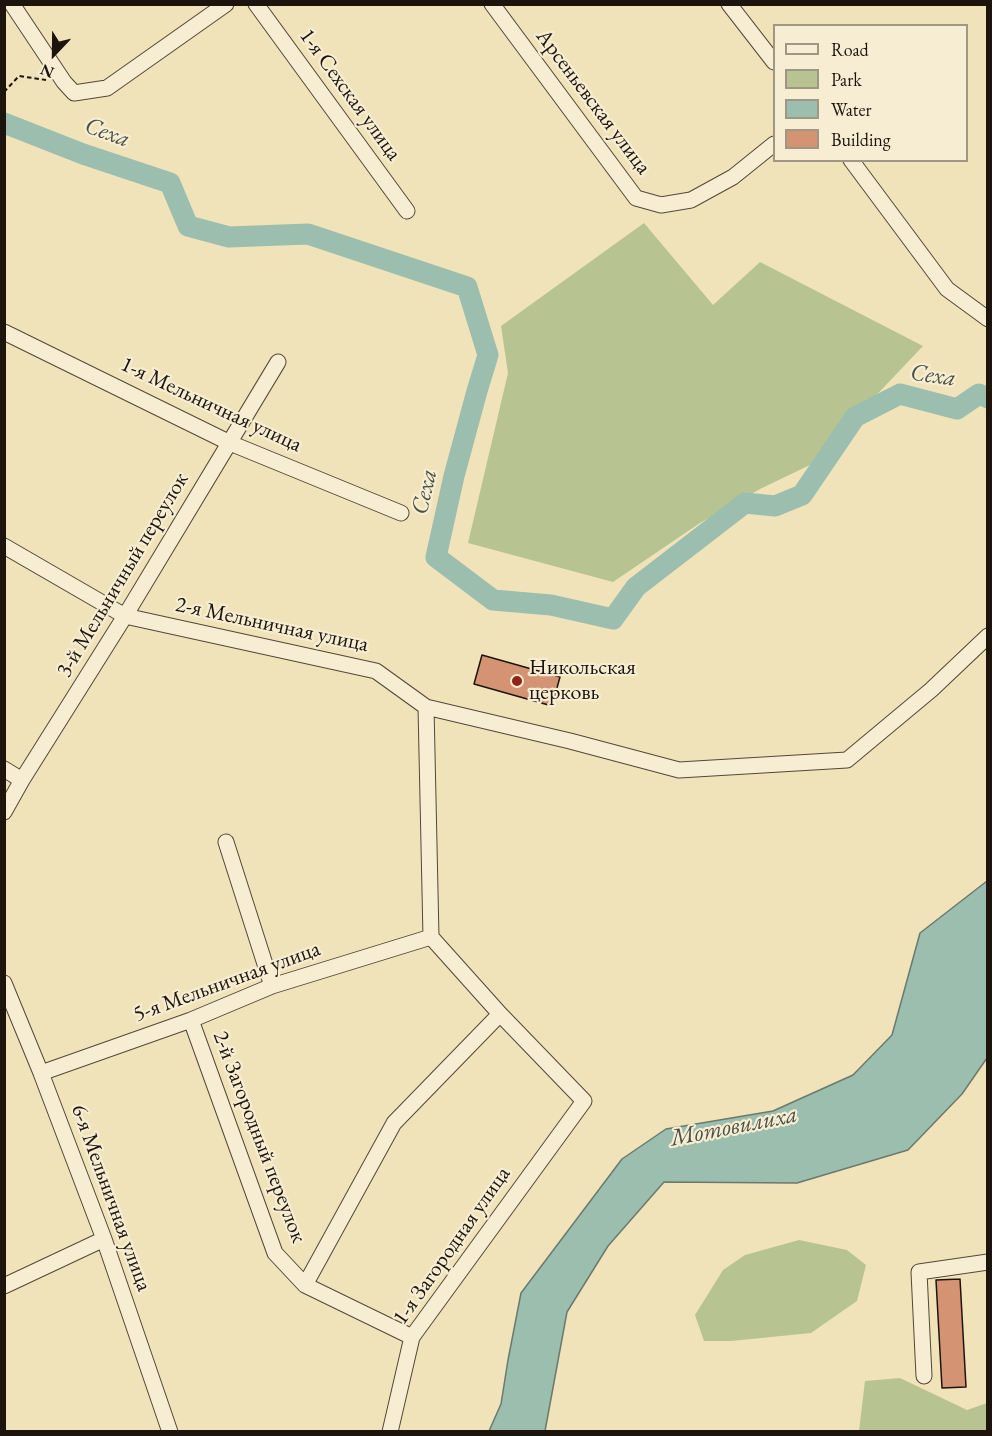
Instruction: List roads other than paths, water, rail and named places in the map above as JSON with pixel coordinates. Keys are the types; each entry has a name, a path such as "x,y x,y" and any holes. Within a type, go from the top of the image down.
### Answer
{"street":[{"path":"12,4 69,87 107,88 226,4"},
{"name":"1-я Сехская улица","path":"256,4 407,211"},
{"name":"Арсеньевская улица","path":"492,4 636,198 661,205 691,200 733,177 773,145"},
{"path":"729,4 773,61"},
{"path":"852,162 947,289 987,319"},
{"name":"1-я Мельничная улица","path":"4,332 230,443 401,513"},
{"name":"3-й Мельничный переулок","path":"4,812 278,362"},
{"name":"2-я Мельничная улица","path":"4,546 125,616 376,671 426,707 570,741 679,770 847,760 931,690 987,636"},
{"path":"305,1285 394,1124 500,1014 431,937 426,707"},
{"path":"4,770 22,780"},
{"path":"226,842 272,986"},
{"name":"5-я Мельничная улица","path":"41,1073 191,1020 272,986 431,937"},
{"name":"6-я Мельничная улица","path":"4,983 104,1239 170,1431"},
{"name":"1-я Загородная улица","path":"390,1431 412,1337 584,1101 500,1014"},
{"name":"2-й Загородный переулок","path":"191,1020 275,1253 305,1285 412,1337"},
{"path":"4,1286 104,1239"},
{"path":"924,1376 919,1272 987,1262"}],"water":[{"name":"Мотовилиха","path":"987,881 987,1058 962,1094 908,1150 797,1183 664,1182 608,1246 567,1312 545,1431 489,1431 501,1404 521,1293 622,1159 666,1129 773,1111 853,1075 892,1035 920,933"}],"waterway":[{"name":"Сеха","path":"4,123 83,154 170,183 188,226 229,237 308,234 467,287 488,355 454,476 436,557 493,600 551,605 613,619 636,587 745,503 775,506 802,495 855,417 900,394 957,409 979,394 988,398"}],"place":[{"name":"Никольская церковь","path":"517,681"}]}
